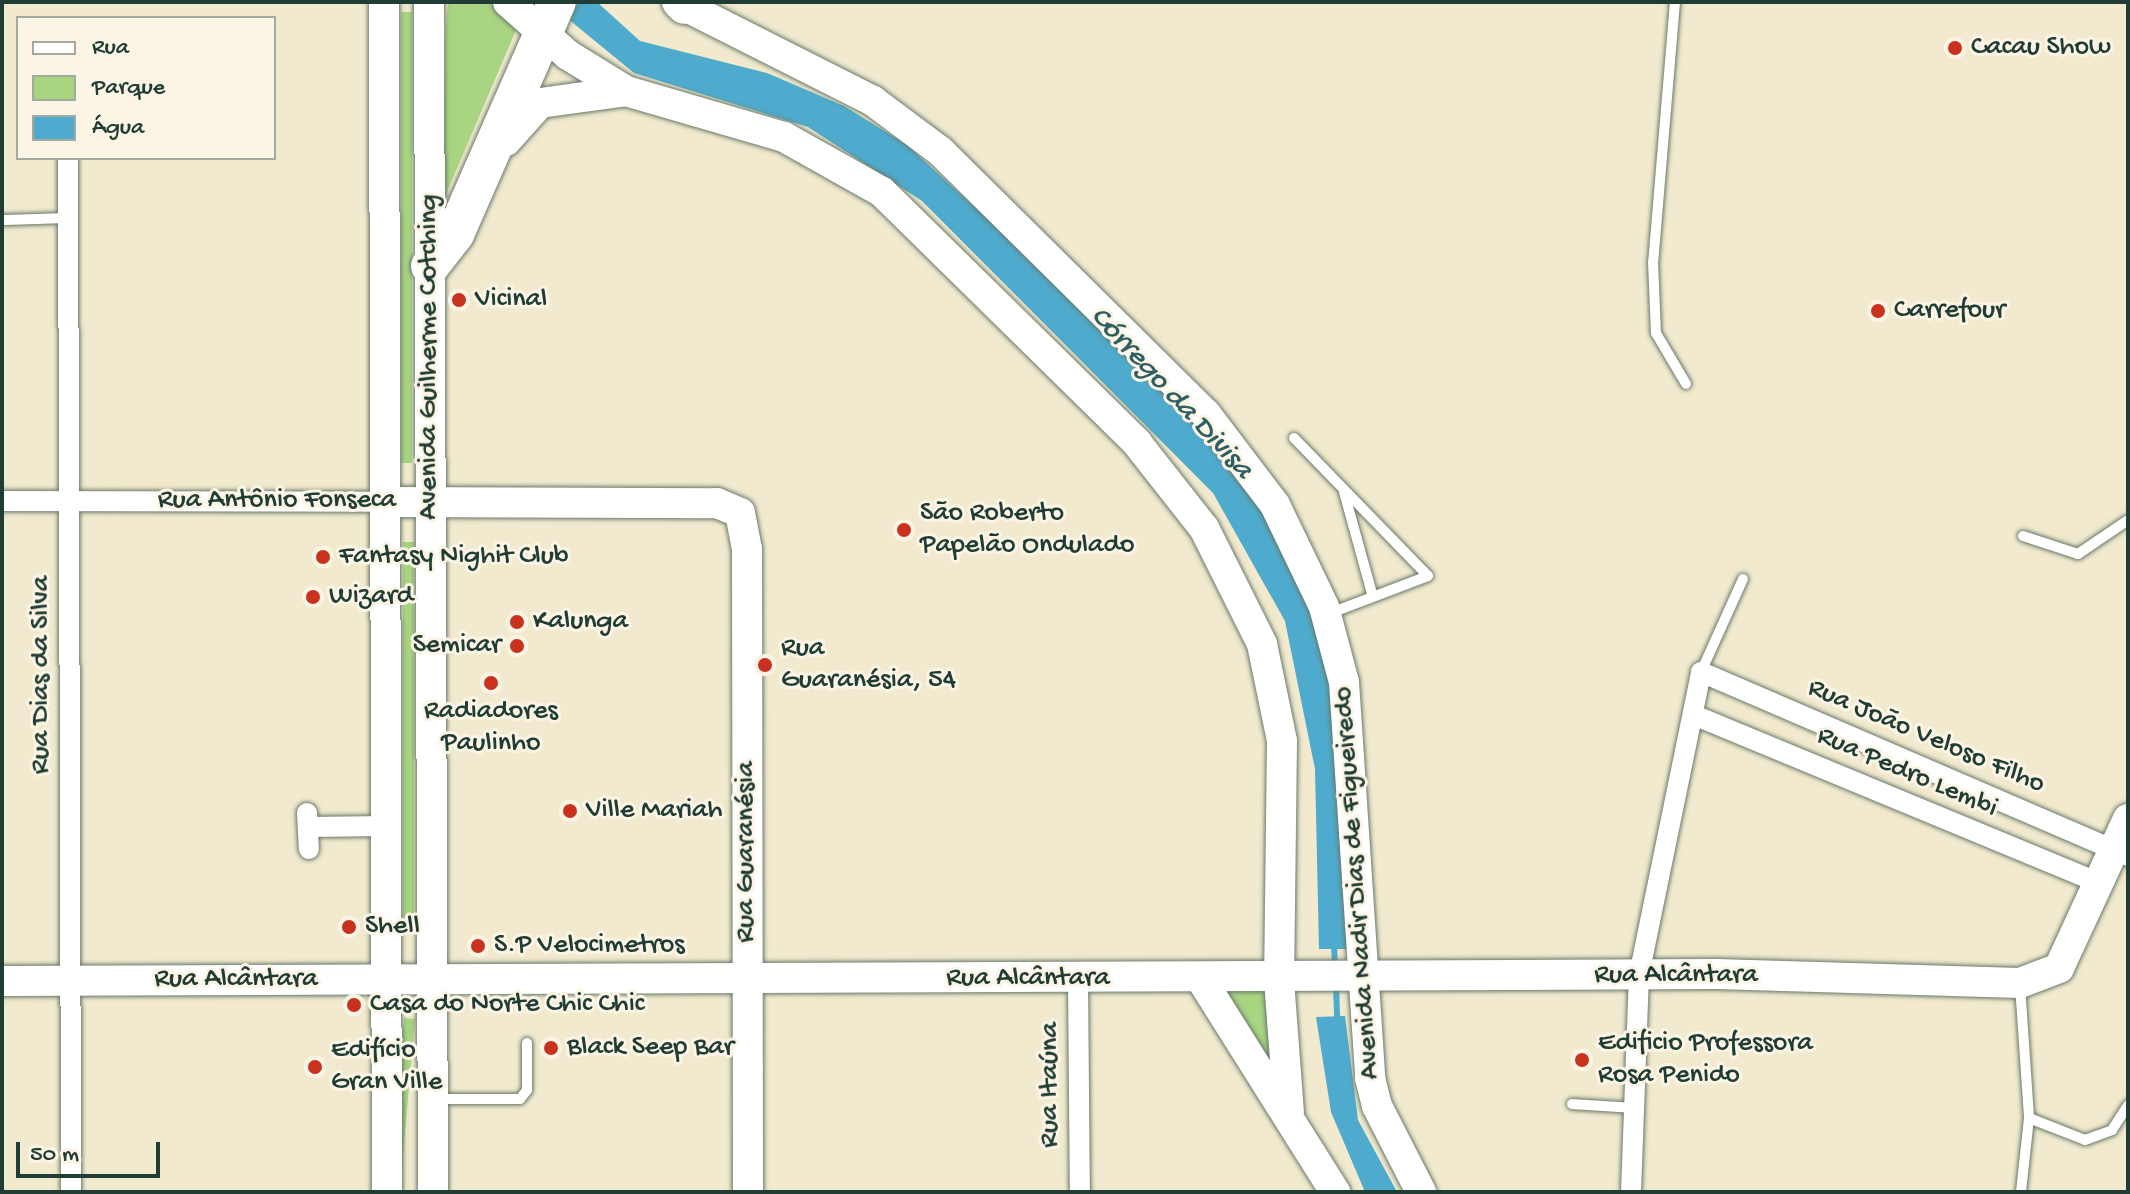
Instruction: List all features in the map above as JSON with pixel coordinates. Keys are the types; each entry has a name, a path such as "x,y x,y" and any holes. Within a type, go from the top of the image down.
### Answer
{"highway":[{"path":"430,266 455,234 550,17"}],"main road":[{"name":"Avenida Guilherme Cotching","path":"384,2 387,1192"},
{"name":"Avenida Guilherme Cotching","path":"429,2 433,1192"},
{"path":"508,2 550,17 626,91"},
{"name":"Avenida Nadir Dias de Figueiredo","path":"681,3 873,101 940,151 1029,235 1242,457 1303,554 1326,614 1350,740 1353,981 1377,1106 1421,1192"},
{"path":"493,147 513,138 540,103 626,91 784,137 882,192 1137,443 1204,528 1262,644 1282,741 1292,980 1289,1112"},
{"name":"Rua Antônio Fonseca","path":"386,502 717,503 740,513"},
{"name":"Rua Guaranésia","path":"740,513 747,549 748,1192"},
{"path":"2097,882 2121,852 2128,819"},
{"name":"Rua Alcântara","path":"2,981 1353,981 1639,975 2020,983 2052,974 2097,882"},
{"path":"1201,979 1289,1112 1335,1192"}],"street":[{"name":"Rua Dias da Silva","path":"68,160 71,1192"},
{"name":"Rua Antônio Fonseca","path":"2,501 386,502"},
{"path":"1631,1192 1639,975 1701,672"},
{"name":"Rua João Veloso Filho","path":"1701,672 2121,852"},
{"name":"Rua Pedro Lembi","path":"1694,715 2097,882"},
{"path":"309,849 308,820 386,826"},
{"name":"Rua Itaúna","path":"1078,979 1080,1192"}],"lane":[{"path":"1675,2 1653,262 1656,333 1686,384"},
{"path":"2,220 70,218"},
{"path":"1294,438 1428,576 1372,594 1326,614"},
{"path":"1343,489 1372,594"},
{"path":"2023,536 2078,554 2128,520"},
{"path":"1701,672 1743,579"},
{"path":"2020,983 2029,1118 2021,1192"},
{"path":"433,1099 520,1099 527,1090 527,1043"},
{"path":"1572,1104 1634,1108"},
{"path":"2029,1118 2085,1140 2112,1130 2128,1105"}],"green space":[{"path":"448,2 528,2 443,201 446,27"},
{"path":"401,12 412,12 412,463 401,463"},
{"path":"403,542 414,542 414,929 403,929"},
{"path":"1267,990 1274,1068 1220,991"},
{"path":"404,1018 415,1019 400,1192 389,1191"}],"water":[{"path":"579,2 597,2 640,41 767,73 844,106 907,145 1114,335 1256,490 1330,650 1348,949 1319,949 1315,769 1285,621 1213,493 922,201 808,127 634,73 567,18"},
{"path":"1345,1016 1358,1120 1397,1192 1365,1192 1331,1112 1316,1017"}],"waterway":[{"name":"Córrego da Divisa","path":"1334,941 1335,966"},
{"name":"Córrego da Divisa","path":"1336,985 1337,1022"}],"place":[{"name":"Cacau Show","path":"1955,48"},
{"name":"Vicinal","path":"459,300"},
{"name":"Carrefour","path":"1878,311"},
{"name":"São Roberto Papelão Ondulado","path":"904,530"},
{"name":"Fantasy Nighit Club","path":"323,557"},
{"name":"Wizard","path":"313,597"},
{"name":"Kalunga","path":"517,622"},
{"name":"Semicar","path":"517,646"},
{"name":"Rua Guaranésia, 54","path":"765,665"},
{"name":"Radiadores Paulinho","path":"491,683"},
{"name":"Ville Mariah","path":"570,811"},
{"name":"Shell","path":"349,927"},
{"name":"S.P Velocimetros","path":"478,946"},
{"name":"Casa do Norte Chic Chic","path":"354,1005"},
{"name":"Black Seep Bar","path":"551,1048"},
{"name":"Edificio Professora Rosa Penido","path":"1582,1060"},
{"name":"Edifício Gran Ville","path":"315,1067"}]}
